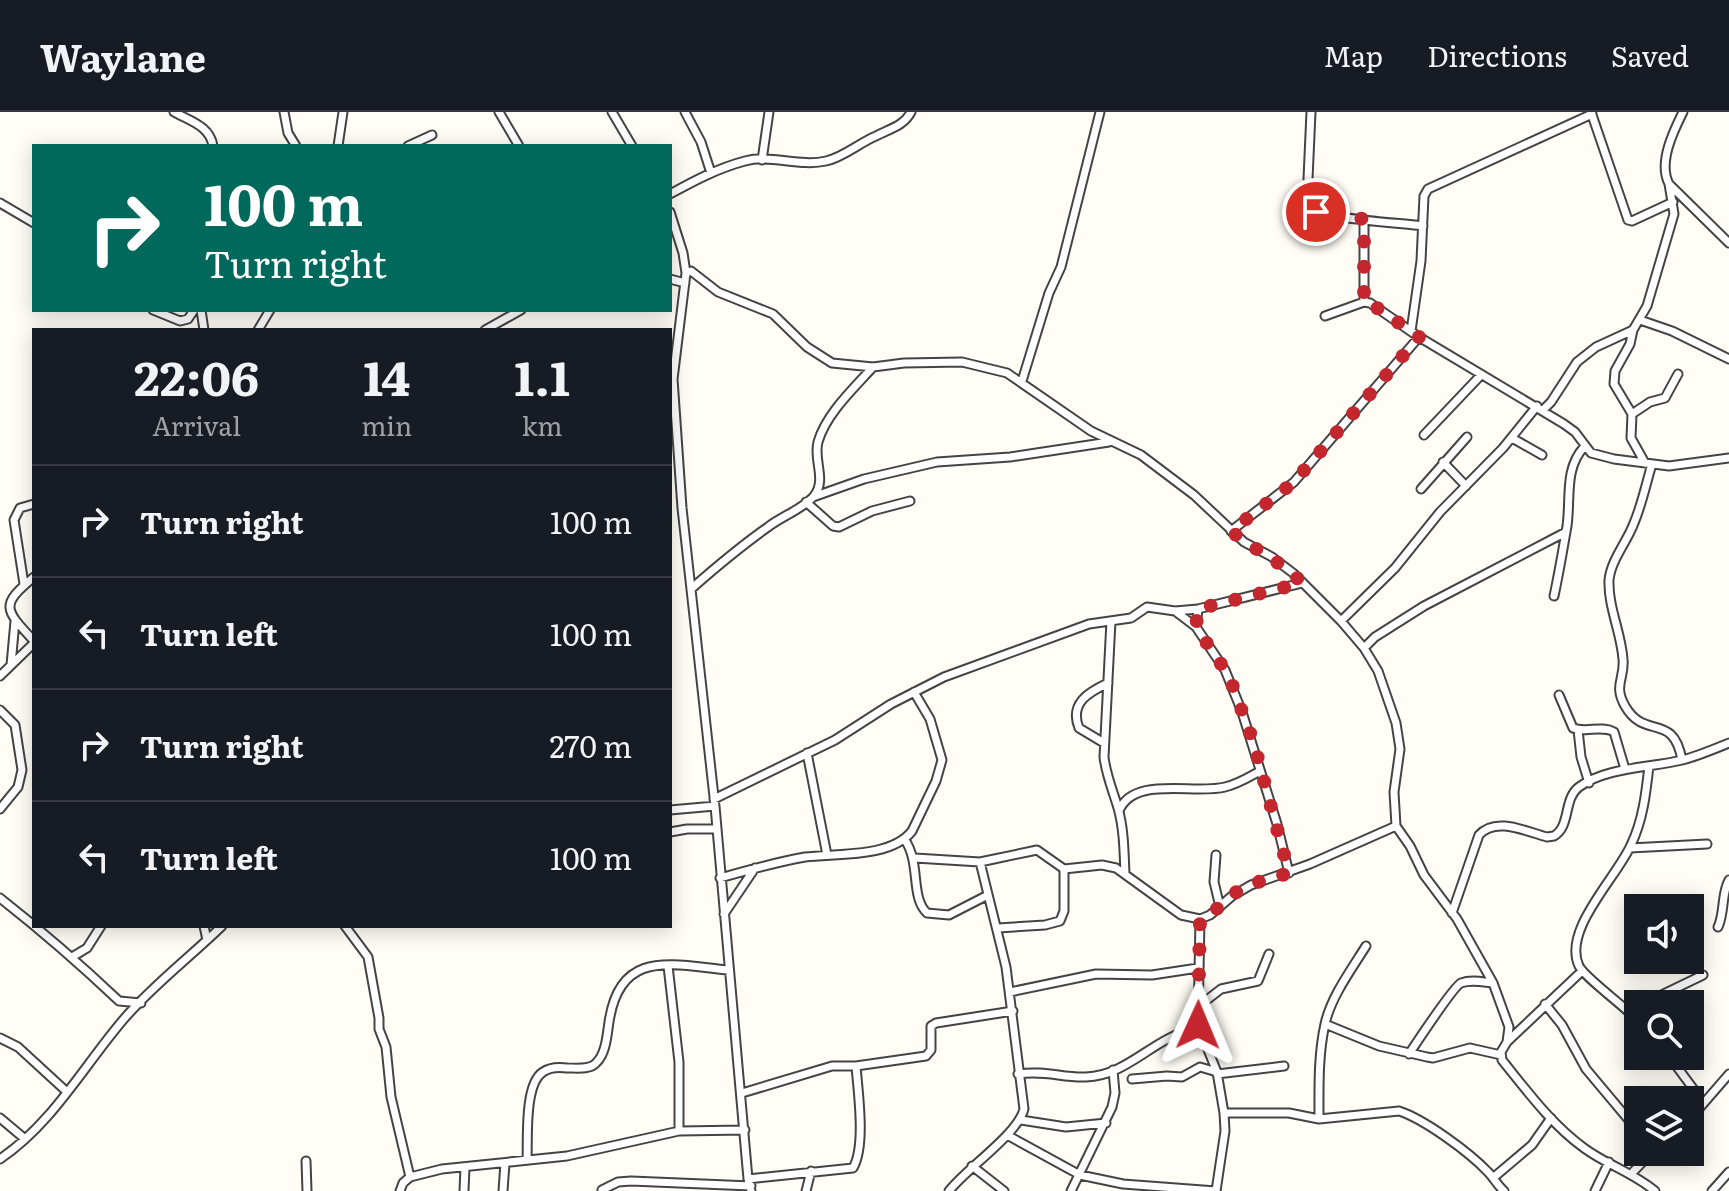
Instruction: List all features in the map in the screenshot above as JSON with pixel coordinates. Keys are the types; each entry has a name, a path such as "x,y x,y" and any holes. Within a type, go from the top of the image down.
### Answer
{"street":[{"path":"174,112 206,130 213,144"},
{"path":"284,112 288,133 295,144"},
{"path":"338,144 343,112"},
{"path":"499,112 518,144"},
{"path":"613,112 631,144"},
{"path":"685,112 701,142 711,173"},
{"path":"762,160 769,112"},
{"path":"672,193 711,173 745,161 797,163 824,162 836,158 865,140 902,124 911,112"},
{"path":"1022,381 1049,293 1061,267 1100,112"},
{"path":"1311,112 1308,179 1312,208 1316,212 1423,226"},
{"path":"1682,760 1678,741 1671,732 1637,722 1625,707 1617,687 1623,659 1612,612 1610,571 1633,525 1649,464 1631,438 1632,414 1617,390 1614,378 1633,330 1647,306 1671,223 1673,202 1664,170 1683,112"},
{"path":"1411,331 1424,196 1436,184 1591,113 1628,220 1644,218 1673,202"},
{"path":"412,144 432,135"},
{"path":"1669,184 1729,243"},
{"path":"0,203 32,222"},
{"path":"672,218 686,273 673,379 673,431 715,803 750,1186"},
{"path":"1364,219 1364,302"},
{"path":"686,273 691,271 718,292 773,314 807,347 832,363 873,367 962,362 1007,373 1075,421 1141,455 1194,495 1244,542 1272,557 1302,583 1341,621 1364,648 1378,671 1396,723 1400,749 1394,792 1396,826 1493,983 1509,1027 1501,1055 1505,1065 1551,1118 1587,1150 1632,1173 1655,1191"},
{"path":"672,280 685,283"},
{"path":"1325,316 1364,302 1370,303 1419,337 1540,408 1575,432 1591,453 1649,464 1700,463 1729,458"},
{"path":"158,312 180,321 188,319 193,312"},
{"path":"488,328 515,312"},
{"path":"1640,320 1672,331 1729,359"},
{"path":"1341,621 1395,568 1440,512 1540,408 1582,357 1633,330"},
{"path":"1231,531 1294,482 1419,337"},
{"path":"810,500 820,480 816,451 819,437 873,367"},
{"path":"1632,414 1650,402 1665,398 1678,374"},
{"path":"1424,435 1481,375"},
{"path":"1421,489 1467,437"},
{"path":"1512,438 1542,455"},
{"path":"691,589 769,526 810,500 864,479 937,462 1010,457 1111,442"},
{"path":"1554,596 1566,532 1570,474 1575,459 1584,447"},
{"path":"1443,462 1466,486"},
{"path":"810,500 833,526 839,527 872,511 910,501"},
{"path":"24,584 14,520 20,508 32,505"},
{"path":"1364,648 1375,637 1424,606 1566,532"},
{"path":"32,578 6,600 7,609 32,640"},
{"path":"672,810 715,803 835,740 914,692 944,677 1023,647 1089,624 1131,618 1150,606 1175,611 1198,609 1302,583"},
{"path":"1196,627 1198,609"},
{"path":"1175,611 1196,627 1225,670 1254,744 1289,873"},
{"path":"11,665 15,621"},
{"path":"1111,621 1104,743 1106,773 1119,811 1125,874"},
{"path":"0,676 32,644"},
{"path":"1104,743 1079,728 1076,710 1080,700 1108,683"},
{"path":"720,878 755,868 869,851 905,840 942,767 930,719 914,692"},
{"path":"1559,695 1570,724 1578,730 1612,730 1625,769"},
{"path":"0,710 15,725 22,770 18,787 0,809"},
{"path":"1578,730 1581,757 1589,783"},
{"path":"1452,913 1479,835 1484,830 1504,825 1547,837 1554,836 1563,827 1573,793 1589,783 1625,769 1682,760 1729,743"},
{"path":"807,753 827,855"},
{"path":"1624,1007 1582,971 1575,956 1577,935 1630,848 1641,819 1649,766"},
{"path":"1119,811 1128,796 1141,791 1223,788 1260,771"},
{"path":"915,858 980,862 1037,850 1064,869 1102,865 1116,868 1181,915 1200,919 1251,885 1289,873 1396,826"},
{"path":"672,832 716,829"},
{"path":"905,840 915,858 920,901 927,913 949,915 988,895"},
{"path":"1630,848 1707,844"},
{"path":"1216,855 1214,882 1220,907"},
{"path":"949,1191 1021,1120 1024,1109 1010,992 998,928 980,862"},
{"path":"724,914 755,868"},
{"path":"998,928 1060,921 1064,911 1064,869"},
{"path":"1718,927 1729,880"},
{"path":"0,898 32,924"},
{"path":"1007,1135 1080,1175 1102,1181 1150,1188 1216,1191 1225,1131 1224,1113 1217,1073 1198,1025 1200,919"},
{"path":"37,928 119,1001 124,1019"},
{"path":"72,957 87,948 100,928"},
{"path":"204,928 207,940"},
{"path":"0,1159 25,1139 67,1092 124,1019 220,928"},
{"path":"346,928 368,957 379,1029 386,1047 391,1097 410,1177"},
{"path":"1319,1119 1318,1086 1325,1024 1332,1003 1366,946"},
{"path":"1199,1006 1221,989 1258,981 1269,954"},
{"path":"527,1160 531,1095 538,1076 551,1068 594,1066 603,1053 611,1010 622,985 635,971 655,965 729,970"},
{"path":"668,966 679,1062 679,1131"},
{"path":"1010,992 1096,974 1152,975 1198,968"},
{"path":"1507,1042 1582,971"},
{"path":"1672,990 1703,975"},
{"path":"1409,1054 1453,989 1461,983 1493,983"},
{"path":"119,1001 141,1003"},
{"path":"1545,1004 1562,1025 1586,1069 1624,1114"},
{"path":"742,1093 832,1066 856,1066 929,1054 931,1026 936,1023 1013,1011"},
{"path":"1325,1024 1364,1041 1409,1054 1433,1058 1470,1048 1501,1055"},
{"path":"1018,1074 1040,1071 1086,1077 1113,1070 1130,1065 1164,1041 1198,1025"},
{"path":"0,1038 18,1047 67,1092"},
{"path":"602,1190 618,1182 631,1181 750,1186 811,1171 847,1170 856,1165 859,1129 856,1066"},
{"path":"1132,1079 1182,1077 1200,1067 1217,1073 1284,1066"},
{"path":"1071,1191 1106,1123 1115,1093 1113,1070"},
{"path":"1704,1101 1729,1074"},
{"path":"1224,1113 1289,1113 1319,1119 1399,1111 1411,1115 1462,1148 1504,1191"},
{"path":"0,1118 25,1139"},
{"path":"1493,1178 1532,1145 1551,1118"},
{"path":"1021,1120 1066,1127 1106,1123"},
{"path":"400,1191 410,1177 465,1167 581,1153 679,1131 745,1130"},
{"path":"306,1161 307,1191"},
{"path":"1595,1191 1609,1162"},
{"path":"503,1191 505,1163"},
{"path":"972,1166 1004,1191"},
{"path":"1632,1173 1639,1166"},
{"path":"464,1191 465,1167"},
{"path":"806,1191 811,1171"},
{"path":"1712,1191 1729,1172"}],"route":[{"path":"1198,1025 1200,919 1251,885 1289,873 1254,744 1225,670 1196,627 1198,609 1302,583 1272,557 1231,531 1278,497 1312,464 1355,409 1419,337 1364,302 1364,219 1316,212"}]}
